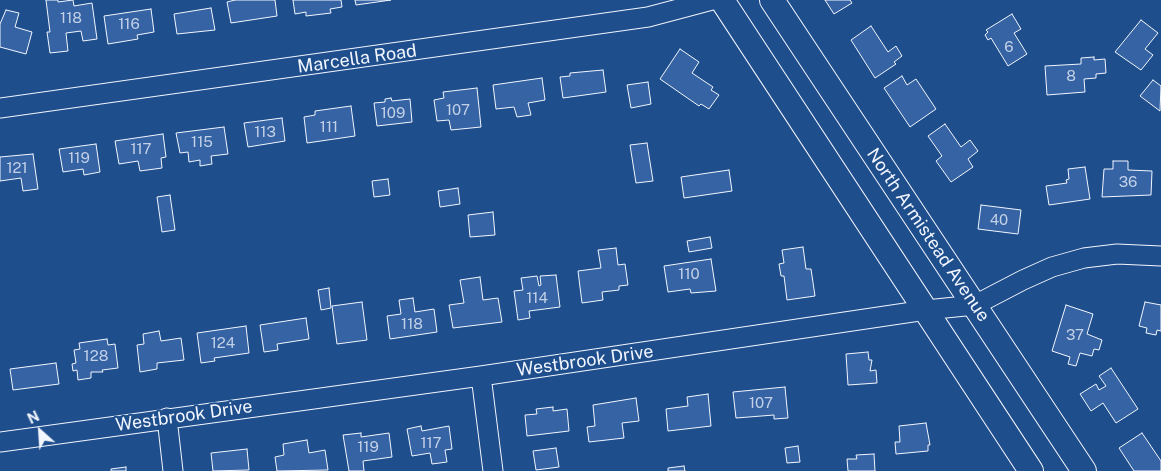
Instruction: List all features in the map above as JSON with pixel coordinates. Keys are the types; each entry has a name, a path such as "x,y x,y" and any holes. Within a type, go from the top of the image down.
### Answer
{"main road":[{"path":"722,0 1031,471"},
{"name":"North Armistead Avenue","path":"772,0 1084,471"}],"street":[{"name":"Marcella Road","path":"0,108 648,18 712,0"},
{"name":"Westbrook Drive","path":"0,442 481,376 926,310 975,305 1052,267 1084,258 1117,254 1161,256"},
{"path":"481,376 493,471"},
{"path":"167,418 173,471"}],"building":[{"path":"46,0 58,0 58,2 73,0 74,6 92,3 97,39 83,41 81,31 66,33 68,51 50,53 47,32 50,32"},
{"path":"235,0 275,0 277,16 231,23 227,2"},
{"path":"293,0 341,0 342,7 330,9 331,13 306,16 306,12 295,14"},
{"path":"355,0 391,0 356,5"},
{"path":"825,0 850,0 852,3 834,14"},
{"path":"211,8 215,30 177,34 174,14"},
{"path":"151,9 154,32 137,35 138,39 108,44 104,16"},
{"path":"6,10 19,13 15,27 32,32 26,54 0,47 0,24"},
{"path":"1012,14 1021,29 1014,33 1027,54 1008,66 991,38 988,40 985,35 988,32 986,30"},
{"path":"1141,20 1158,33 1145,49 1153,55 1141,70 1115,52"},
{"path":"871,26 888,52 896,46 902,56 894,62 896,64 875,78 851,40"},
{"path":"680,49 699,62 692,73 713,87 711,90 719,95 709,109 701,104 699,106 660,79"},
{"path":"1094,57 1094,60 1105,59 1106,73 1096,74 1096,78 1084,79 1085,92 1047,95 1045,66 1081,64 1081,58"},
{"path":"603,70 606,92 563,98 560,77 570,76 570,73"},
{"path":"902,76 907,85 916,79 936,109 910,127 884,88"},
{"path":"542,78 545,100 528,103 531,115 517,117 514,107 496,109 493,85"},
{"path":"1153,80 1161,86 1160,111 1140,96"},
{"path":"648,82 651,104 631,108 627,85"},
{"path":"477,88 481,127 451,130 449,120 437,121 434,100 444,98 443,92"},
{"path":"391,98 392,101 410,99 412,122 377,126 374,103 385,102 385,99"},
{"path":"351,106 355,136 307,143 304,117 315,115 315,111"},
{"path":"282,118 285,141 248,147 244,123"},
{"path":"945,124 961,147 970,140 978,151 968,159 973,167 951,182 936,161 942,156 928,136"},
{"path":"224,127 228,154 211,156 212,164 200,166 200,160 189,162 188,152 180,153 176,133"},
{"path":"163,134 166,157 161,158 162,168 140,171 138,161 119,164 115,141"},
{"path":"647,143 653,181 636,183 630,145"},
{"path":"96,144 100,172 84,175 83,169 63,172 59,149"},
{"path":"33,154 38,189 23,191 21,178 0,181 0,157"},
{"path":"1113,161 1128,161 1128,170 1152,171 1151,195 1102,197 1104,169 1113,169"},
{"path":"1085,167 1090,199 1049,205 1046,186 1067,183 1066,180 1069,179 1068,169"},
{"path":"729,170 732,191 684,198 681,177"},
{"path":"388,179 390,195 374,197 372,181"},
{"path":"458,188 460,204 440,207 438,191"},
{"path":"170,195 175,230 162,232 157,197"},
{"path":"981,205 1021,210 1018,234 978,229"},
{"path":"493,212 495,235 470,237 468,215"},
{"path":"710,237 712,248 689,252 687,241"},
{"path":"803,247 806,269 811,269 815,296 787,300 784,276 781,276 779,264 784,263 782,250"},
{"path":"616,248 618,265 625,264 628,285 619,286 619,290 602,292 603,300 582,303 578,271 601,268 598,250"},
{"path":"711,259 716,291 691,293 690,289 668,292 664,266"},
{"path":"556,275 560,307 529,311 530,318 518,320 514,291 523,290 521,278 537,276 539,286 541,285 540,276"},
{"path":"480,277 483,300 498,298 502,322 453,328 449,305 464,303 460,280"},
{"path":"329,288 331,308 321,310 318,290"},
{"path":"413,298 415,312 434,309 437,332 390,339 387,316 401,314 399,300"},
{"path":"362,302 367,340 337,344 332,306"},
{"path":"1145,302 1161,305 1161,331 1157,330 1156,335 1146,333 1147,328 1139,326"},
{"path":"1066,305 1093,314 1087,334 1102,340 1099,350 1094,349 1092,356 1080,353 1076,366 1068,364 1070,357 1052,351"},
{"path":"306,318 309,339 277,344 278,350 264,352 260,325"},
{"path":"246,326 249,353 214,358 215,361 201,363 197,333"},
{"path":"159,331 161,341 181,338 184,360 157,363 157,369 140,372 137,345 144,344 143,334"},
{"path":"107,339 108,345 115,344 118,368 102,370 103,372 91,372 91,378 78,380 77,370 73,371 72,364 76,363 74,350 80,349 79,343"},
{"path":"868,352 869,360 872,360 870,371 876,370 877,383 848,385 846,354"},
{"path":"56,363 59,384 13,390 10,369"},
{"path":"1111,368 1138,409 1116,423 1103,403 1091,411 1080,394 1096,384 1099,390 1106,386 1099,376"},
{"path":"785,387 788,418 774,419 774,415 736,418 733,392"},
{"path":"708,394 711,426 668,431 666,409 688,406 687,397"},
{"path":"636,398 639,421 622,423 624,438 589,442 587,427 595,426 593,405"},
{"path":"553,407 553,411 567,409 569,431 527,436 525,415 537,414 536,409"},
{"path":"926,423 930,445 928,445 928,451 896,454 895,442 900,442 899,426"},
{"path":"421,426 422,431 449,426 452,449 445,450 447,462 432,464 430,453 412,456 407,429"},
{"path":"361,433 361,437 389,433 392,457 363,461 364,471 349,471 343,435"},
{"path":"1142,433 1161,461 1161,471 1134,471 1119,448"},
{"path":"307,440 309,453 325,450 328,470 277,471 275,457 284,455 283,444"},
{"path":"798,446 800,462 787,463 785,448"},
{"path":"556,448 559,467 536,470 533,451"},
{"path":"247,449 249,470 213,471 211,453"},
{"path":"874,454 875,471 848,471 847,459 857,459 856,455"},
{"path":"684,466 685,471 668,471 668,468"},
{"path":"126,467 126,471 111,471 111,469"}]}
